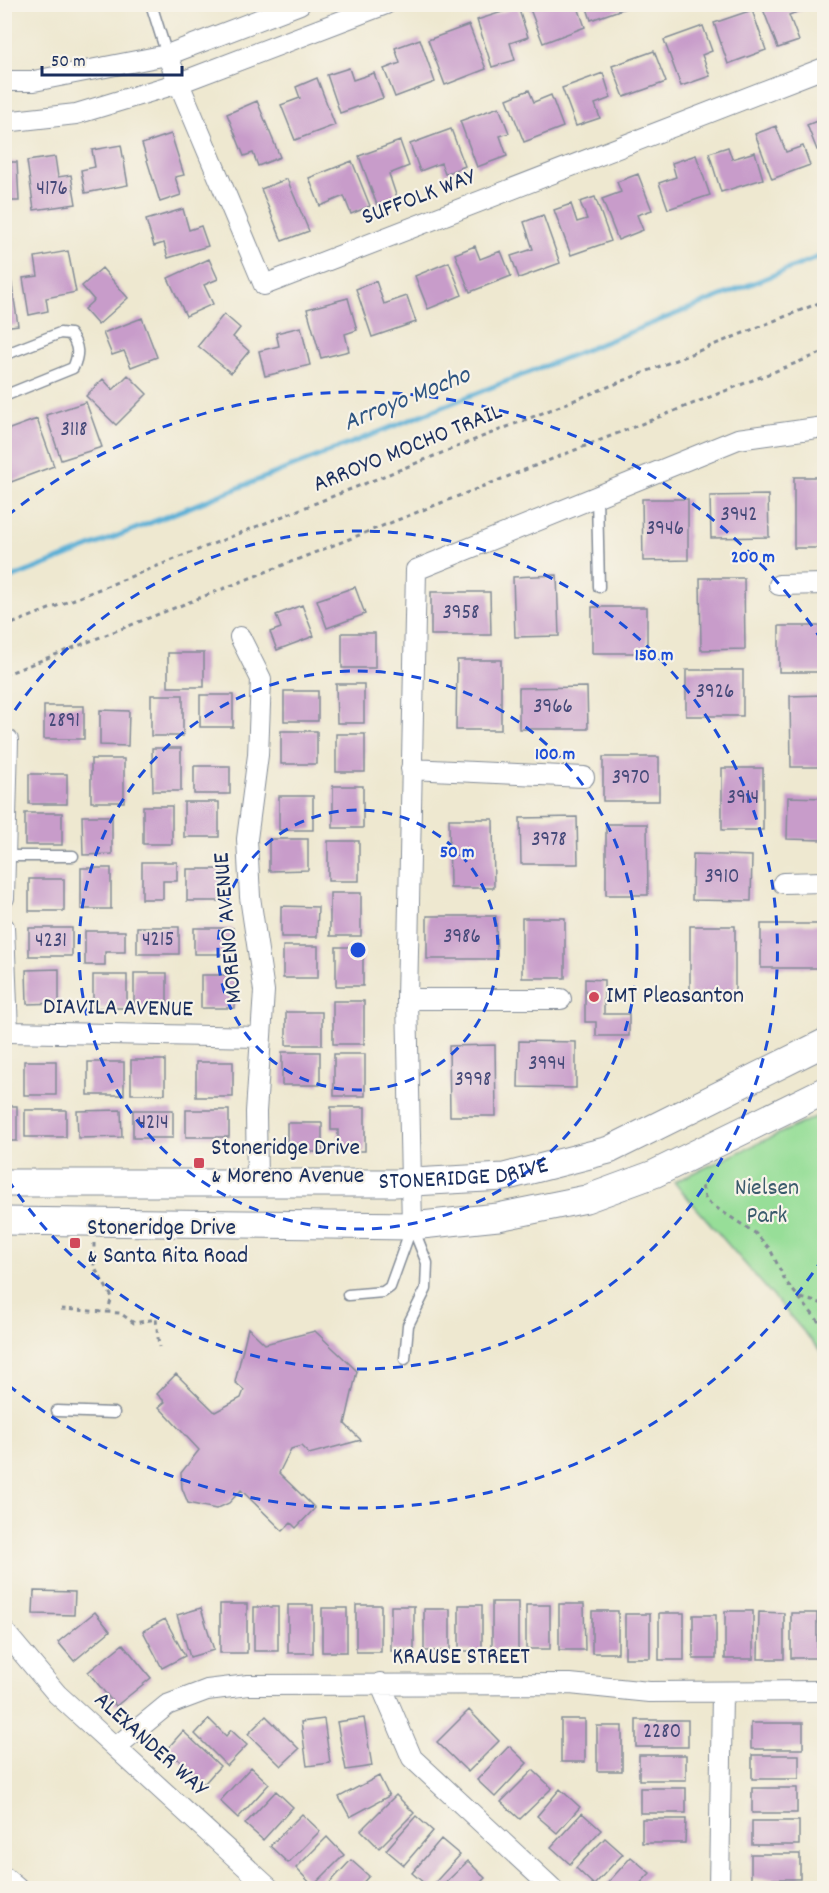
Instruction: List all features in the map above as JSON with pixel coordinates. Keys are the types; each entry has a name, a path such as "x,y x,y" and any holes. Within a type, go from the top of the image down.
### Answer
{"main road":[{"name":"STONERIDGE DRIVE","path":"4,1183 411,1183 504,1177 609,1150 825,1044"},
{"name":"STONERIDGE DRIVE","path":"4,1221 412,1226 498,1216 586,1200 654,1174 825,1091"}],"street":[{"path":"4,81 34,81 167,55 300,4"},
{"path":"4,122 76,114 178,83 386,4"},
{"name":"SUFFOLK WAY","path":"167,55 264,285 825,68"},
{"path":"412,1226 407,999 416,570 738,439 825,427"},
{"path":"779,585 825,585"},
{"name":"MORENO AVENUE","path":"240,637 261,679 258,755 247,839 250,897 264,991 256,1112 257,1183"},
{"path":"4,898 8,740"},
{"path":"411,769 584,777"},
{"path":"783,883 825,882"},
{"name":"DIAVILA AVENUE","path":"4,927 6,1038 260,1037"},
{"path":"407,999 561,999"},
{"name":"ALEXANDER WAY","path":"4,1631 57,1694 269,1888"},
{"path":"380,1683 412,1758 552,1888"},
{"name":"KRAUSE STREET","path":"116,1747 166,1705 207,1690 248,1685 570,1684 649,1692 825,1692"},
{"path":"719,1888 722,1693"},
{"path":"4,1877 16,1888"}],"lane":[{"path":"151,4 167,55"},
{"path":"4,355 60,333 70,334 76,343 78,356 73,368 4,396"},
{"path":"597,496 599,587"},
{"path":"6,856 74,856"},
{"path":"348,1295 383,1292 390,1287 412,1226"},
{"path":"405,1359 408,1325 426,1289 427,1263 412,1226"},
{"path":"57,1411 114,1413"}],"path":[{"name":"ARROYO MOCHO TRAIL","path":"4,627 825,301"},
{"path":"4,675 825,352"},
{"path":"702,1186 706,1201 755,1233 770,1249 786,1282 825,1328"},
{"path":"93,1222 94,1267 112,1297 108,1310"},
{"path":"801,1298 825,1304"},
{"path":"61,1309 120,1312 134,1323 156,1319 159,1347"}],"green space":[{"name":"Nielsen Park","path":"824,1113 824,1355 674,1182"}],"building":[{"path":"528,4 577,4 585,27 543,43"},
{"path":"761,4 807,4 808,8 789,15 799,41 778,48"},
{"path":"816,4 824,4 824,25"},
{"path":"586,5 634,5 591,20"},
{"path":"518,7 528,37 510,43 515,60 492,67 477,20"},
{"path":"752,10 766,50 728,64 714,23"},
{"path":"469,25 486,69 445,85 428,40"},
{"path":"703,26 712,51 702,55 710,76 681,86 664,40"},
{"path":"420,39 435,82 395,97 384,69 400,63 395,48"},
{"path":"654,51 666,82 624,97 612,66"},
{"path":"349,68 353,80 374,73 383,98 340,113 327,75"},
{"path":"603,73 611,98 595,104 600,118 576,126 562,88"},
{"path":"317,78 335,125 295,140 281,105 300,98 296,87"},
{"path":"529,90 534,102 551,95 563,127 524,142 507,99"},
{"path":"257,101 280,157 258,166 253,153 244,156 227,114"},
{"path":"499,107 509,133 500,136 507,156 477,167 460,121"},
{"path":"824,118 824,147 817,150 807,125"},
{"path":"776,126 786,152 803,146 810,165 772,179 755,134"},
{"path":"451,129 465,166 445,174 441,163 420,171 410,144"},
{"path":"171,134 184,175 175,177 181,195 160,202 142,144"},
{"path":"400,141 409,166 389,174 397,198 377,205 359,156"},
{"path":"121,145 128,185 85,193 81,170 95,167 92,150"},
{"path":"728,147 732,159 755,152 763,179 721,192 709,153"},
{"path":"696,155 710,195 668,209 659,183 676,177 672,163"},
{"path":"55,157 58,177 71,175 76,204 34,210 27,161"},
{"path":"352,161 370,206 351,214 344,196 320,206 309,178"},
{"path":"4,162 17,162 19,201 4,201"},
{"path":"638,174 652,210 637,215 643,230 618,240 602,199 621,192 617,182"},
{"path":"287,179 309,231 282,241 261,189"},
{"path":"595,197 611,241 571,255 554,210 571,204 577,222 587,219 580,202"},
{"path":"183,209 189,230 201,226 208,246 168,258 164,243 154,246 146,220"},
{"path":"543,215 560,263 519,278 511,256 533,249 524,222"},
{"path":"475,246 480,259 501,251 511,276 470,292 455,254"},
{"path":"68,251 76,292 46,298 48,311 29,315 23,278 38,276 35,257"},
{"path":"209,259 218,279 204,285 213,304 186,316 168,278"},
{"path":"449,262 462,295 428,309 415,276"},
{"path":"102,268 128,298 98,325 84,309 94,300 82,286"},
{"path":"11,279 18,325 4,327 4,280"},
{"path":"376,281 384,304 407,296 416,322 372,337 356,289"},
{"path":"348,298 357,330 345,334 349,351 321,358 307,309"},
{"path":"224,314 240,328 233,337 249,351 231,373 198,346"},
{"path":"142,318 157,357 131,367 124,351 112,355 103,333"},
{"path":"301,327 310,365 265,376 259,351 279,346 276,333"},
{"path":"128,375 147,394 116,425 86,396 103,379 113,390"},
{"path":"86,402 102,447 61,460 46,415"},
{"path":"37,419 54,466 11,482 4,463 4,431"},
{"path":"794,477 824,477 824,548 794,548"},
{"path":"768,495 769,537 711,538 710,496"},
{"path":"642,499 688,499 688,560 643,561"},
{"path":"557,575 559,636 515,637 513,577"},
{"path":"700,578 744,578 745,649 701,650"},
{"path":"355,587 365,614 327,628 317,600"},
{"path":"431,592 490,592 491,635 431,635"},
{"path":"302,605 314,636 277,650 270,632 281,628 276,615"},
{"path":"592,607 647,607 647,653 592,653"},
{"path":"779,626 824,626 824,672 779,672"},
{"path":"342,633 375,633 375,668 342,668"},
{"path":"168,653 204,653 204,687 168,687"},
{"path":"457,660 501,660 501,730 456,730"},
{"path":"686,670 743,670 743,716 686,716"},
{"path":"336,684 364,684 364,723 337,723"},
{"path":"587,687 588,729 519,729 519,688"},
{"path":"284,691 318,691 318,721 284,721"},
{"path":"151,695 183,695 183,736 151,736"},
{"path":"200,695 233,695 233,727 200,727"},
{"path":"824,695 824,767 791,767 790,696"},
{"path":"44,706 84,706 84,739 44,739"},
{"path":"100,710 129,711 128,746 100,745"},
{"path":"281,731 317,731 317,764 281,764"},
{"path":"336,734 365,734 365,772 336,772"},
{"path":"152,748 181,748 181,791 153,791"},
{"path":"603,757 659,757 659,801 603,801"},
{"path":"91,759 124,759 124,802 91,802"},
{"path":"194,766 230,766 230,794 194,794"},
{"path":"722,768 763,768 763,830 722,830"},
{"path":"29,774 67,774 67,804 29,804"},
{"path":"333,786 363,786 363,828 333,828"},
{"path":"279,796 313,796 313,830 279,830"},
{"path":"788,797 824,798 824,840 787,839"},
{"path":"184,802 219,802 219,837 184,837"},
{"path":"143,806 172,806 172,844 143,844"},
{"path":"25,813 62,813 62,845 25,845"},
{"path":"82,816 112,816 112,854 83,855"},
{"path":"577,817 578,864 521,864 520,818"},
{"path":"449,819 493,819 494,888 450,888"},
{"path":"606,824 647,824 648,895 606,895"},
{"path":"269,839 308,839 308,870 269,871"},
{"path":"328,841 359,841 359,881 328,881"},
{"path":"693,854 752,856 751,901 692,900"},
{"path":"142,862 177,862 177,881 163,881 163,899 142,899"},
{"path":"81,868 111,868 111,909 81,909"},
{"path":"187,869 223,869 223,901 187,901"},
{"path":"29,879 64,879 64,911 29,911"},
{"path":"330,893 361,893 361,936 330,936"},
{"path":"281,906 318,907 317,937 281,937"},
{"path":"427,916 496,916 497,959 427,959"},
{"path":"522,918 565,918 565,978 522,978"},
{"path":"761,924 824,924 824,968 761,968"},
{"path":"690,926 735,926 735,994 690,994"},
{"path":"137,927 179,927 179,954 137,954"},
{"path":"29,928 72,928 72,956 29,956"},
{"path":"194,928 233,928 233,954 194,954"},
{"path":"85,931 125,931 125,952 105,952 105,965 85,965"},
{"path":"283,946 318,946 318,978 283,978"},
{"path":"336,947 363,947 363,986 336,986"},
{"path":"59,969 59,1003 27,1004 26,970"},
{"path":"134,973 167,973 167,1007 134,1007"},
{"path":"93,975 127,975 127,1008 93,1008"},
{"path":"201,975 235,975 235,1008 201,1008"},
{"name":"IMT Pleasanton","path":"585,979 604,980 604,1014 629,1014 629,1036 596,1036 596,1022 585,1022"},
{"path":"333,1001 364,1001 364,1044 333,1044"},
{"path":"286,1012 322,1012 322,1045 286,1045"},
{"path":"519,1041 576,1042 576,1088 518,1087"},
{"path":"495,1045 496,1116 450,1116 449,1046"},
{"path":"282,1052 320,1052 320,1085 282,1085"},
{"path":"334,1054 365,1054 365,1096 334,1096"},
{"path":"131,1060 165,1060 165,1094 131,1094"},
{"path":"24,1061 56,1061 56,1095 24,1095"},
{"path":"88,1062 124,1062 124,1095 88,1095"},
{"path":"196,1062 233,1062 233,1097 196,1097"},
{"path":"4,1106 17,1106 17,1141 4,1141"},
{"path":"331,1107 365,1107 365,1151 338,1151 338,1130 331,1130"},
{"path":"25,1110 66,1110 66,1137 25,1137"},
{"path":"121,1110 122,1137 78,1138 77,1111"},
{"path":"133,1110 173,1110 173,1138 133,1138"},
{"path":"186,1110 229,1110 229,1137 186,1137"},
{"path":"287,1123 322,1123 322,1152 287,1152"},
{"path":"248,1328 265,1344 315,1331 357,1371 345,1424 361,1440 309,1454 301,1446 291,1449 279,1473 315,1508 296,1528 291,1523 283,1531 241,1490 229,1503 216,1509 188,1503 182,1488 181,1473 199,1450 159,1407 165,1402 157,1394 176,1374 215,1412 241,1398 244,1390 235,1382"},
{"path":"34,1591 75,1592 74,1615 33,1614"},
{"path":"492,1602 518,1602 518,1649 492,1649"},
{"path":"220,1604 247,1604 247,1653 220,1653"},
{"path":"559,1604 584,1604 585,1650 559,1650"},
{"path":"288,1605 313,1605 313,1653 288,1653"},
{"path":"356,1605 381,1605 381,1652 356,1652"},
{"path":"459,1605 482,1605 482,1651 459,1651"},
{"path":"526,1605 550,1605 550,1649 526,1649"},
{"path":"391,1606 414,1606 414,1651 391,1651"},
{"path":"254,1607 278,1607 278,1651 254,1651"},
{"path":"201,1608 214,1650 190,1657 177,1615"},
{"path":"322,1608 347,1608 347,1652 322,1652"},
{"path":"424,1609 450,1609 450,1651 424,1651"},
{"path":"592,1611 618,1611 618,1653 592,1653"},
{"path":"725,1611 753,1611 753,1659 725,1659"},
{"path":"95,1612 110,1631 74,1661 58,1642"},
{"path":"759,1612 784,1613 784,1659 758,1659"},
{"path":"659,1613 684,1613 684,1660 659,1660"},
{"path":"791,1613 817,1613 817,1658 791,1658"},
{"path":"625,1614 650,1614 650,1658 625,1658"},
{"path":"693,1615 716,1615 716,1659 693,1659"},
{"path":"165,1619 185,1656 162,1668 143,1631"},
{"path":"123,1644 151,1678 116,1706 88,1672"},
{"path":"469,1710 499,1741 468,1772 437,1742"},
{"path":"266,1716 299,1749 281,1766 248,1734"},
{"path":"364,1718 372,1766 346,1770 337,1722"},
{"path":"209,1719 226,1736 231,1730 247,1745 227,1766 195,1734"},
{"path":"324,1719 330,1763 307,1766 301,1722"},
{"path":"561,1719 585,1719 585,1762 561,1762"},
{"path":"636,1720 688,1720 688,1747 636,1747"},
{"path":"751,1723 803,1723 803,1749 751,1749"},
{"path":"597,1726 622,1726 622,1771 597,1771"},
{"path":"183,1731 220,1766 204,1784 167,1749"},
{"path":"509,1746 527,1763 495,1797 477,1780"},
{"path":"639,1755 686,1755 686,1780 639,1780"},
{"path":"752,1755 799,1755 799,1779 752,1779"},
{"path":"251,1767 269,1784 238,1818 220,1801"},
{"path":"533,1770 552,1788 520,1819 501,1802"},
{"path":"379,1776 389,1796 350,1817 339,1797"},
{"path":"640,1788 686,1788 686,1813 640,1813"},
{"path":"752,1788 797,1788 797,1813 752,1813"},
{"path":"560,1789 580,1807 557,1833 537,1816"},
{"path":"276,1791 293,1807 263,1840 245,1824"},
{"path":"396,1795 414,1813 379,1848 361,1830"},
{"path":"582,1813 601,1830 570,1864 551,1847"},
{"path":"302,1814 320,1831 288,1863 270,1846"},
{"path":"416,1816 433,1831 404,1865 386,1850"},
{"path":"642,1819 686,1819 685,1843 642,1843"},
{"path":"752,1821 799,1821 799,1845 752,1845"},
{"path":"327,1837 344,1855 313,1886 296,1868"},
{"path":"605,1838 623,1854 594,1885 576,1868"},
{"path":"441,1839 460,1855 430,1888 412,1873"},
{"path":"751,1854 800,1854 800,1879 751,1879"},
{"path":"631,1857 650,1873 636,1888 603,1888"},
{"path":"351,1860 369,1876 358,1888 325,1888"},
{"path":"468,1861 485,1878 475,1888 440,1888"},
{"path":"376,1882 383,1888 370,1888"}],"waterway":[{"name":"Arroyo Mocho","path":"4,581 824,255"}],"place":[{"name":"IMT Pleasanton","path":"594,997"},
{"name":"Stoneridge Drive & Moreno Avenue","path":"199,1163"},
{"name":"Stoneridge Drive & Santa Rita Road","path":"75,1243"}]}
